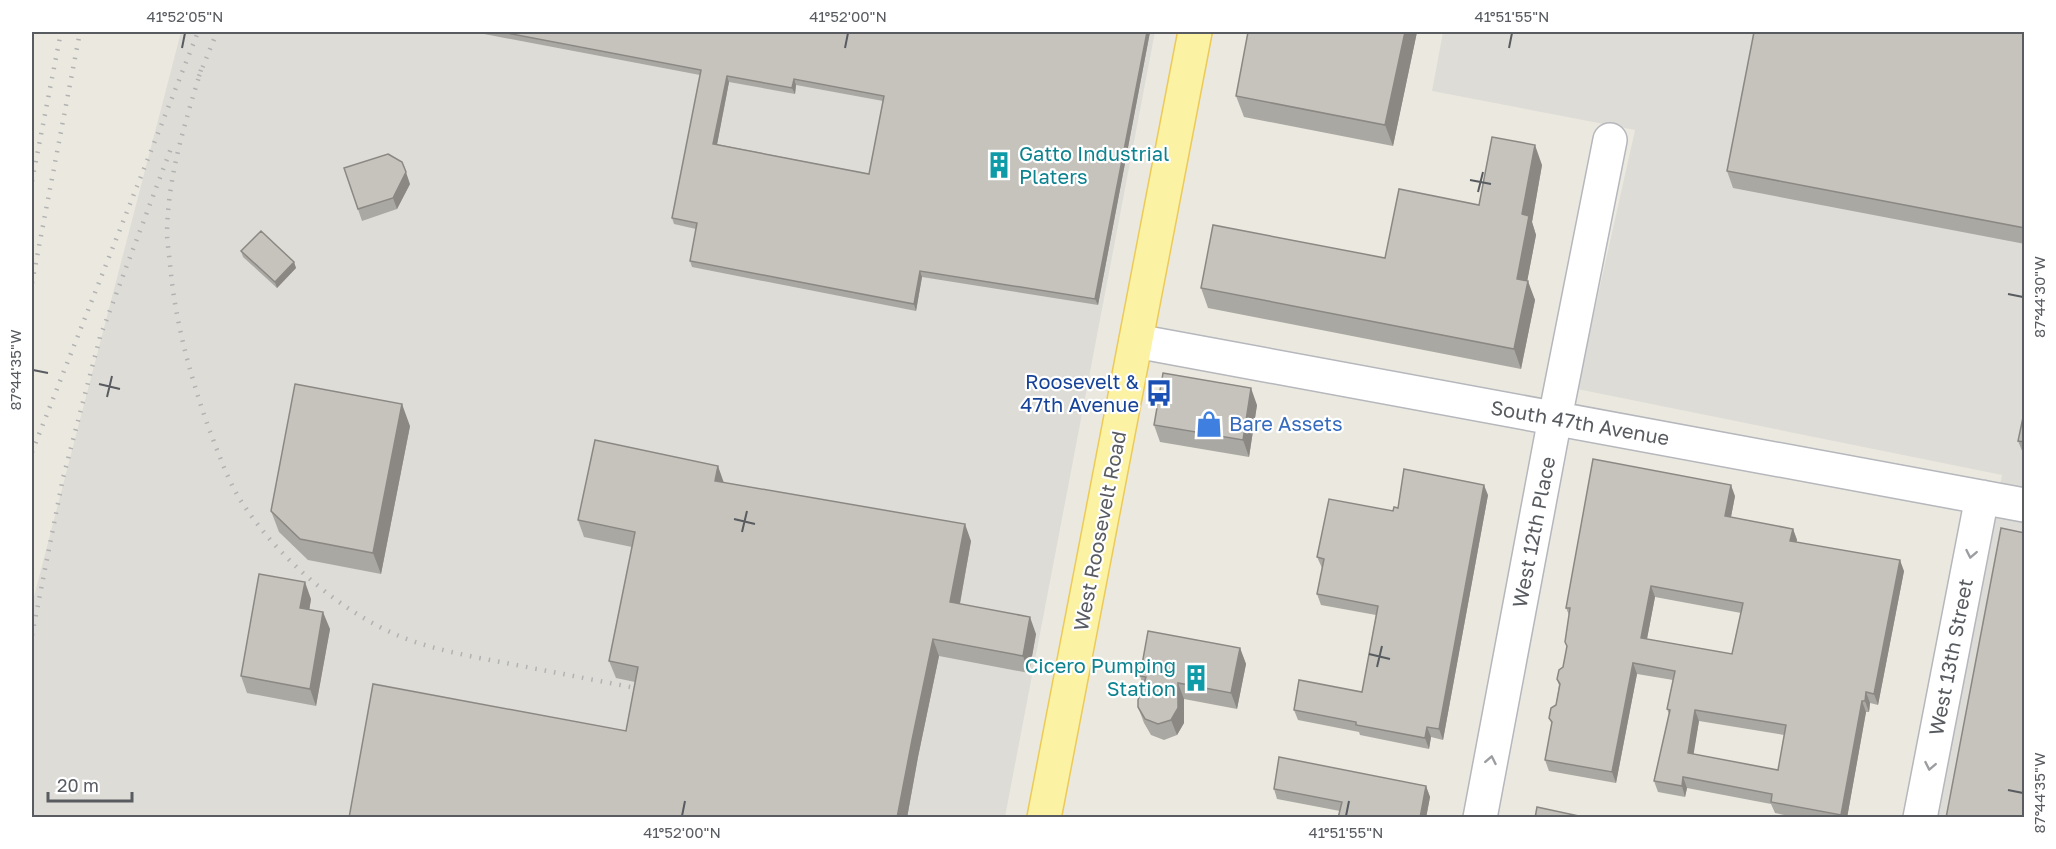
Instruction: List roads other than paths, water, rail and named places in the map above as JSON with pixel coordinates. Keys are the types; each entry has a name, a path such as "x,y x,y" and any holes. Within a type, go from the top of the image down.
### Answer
{"main road":[{"name":"West Roosevelt Road","path":"1044,818 1195,32"}],"street":[{"name":"West 12th Place","path":"1480,818 1610,140"},
{"name":"South 47th Avenue","path":"1136,341 2025,505"},
{"name":"West 13th Street","path":"1920,818 1982,497"}],"railway":[{"path":"32,181 61,32"},
{"path":"32,283 80,32"},
{"path":"32,452 198,32"},
{"path":"199,76 217,32"},
{"path":"201,70 178,150 170,191 167,232 172,285 184,348 209,429 233,487 258,525 314,583 358,615 404,638 457,653 651,691"},
{"path":"32,635 63,478 100,337 173,143"}],"place":[{"name":"Gatto Industrial Platers","path":"999,165"},
{"name":"Roosevelt & 47th Avenue","path":"1159,393"},
{"name":"Bare Assets","path":"1209,424"},
{"name":"Cicero Pumping Station","path":"1196,678"}]}
